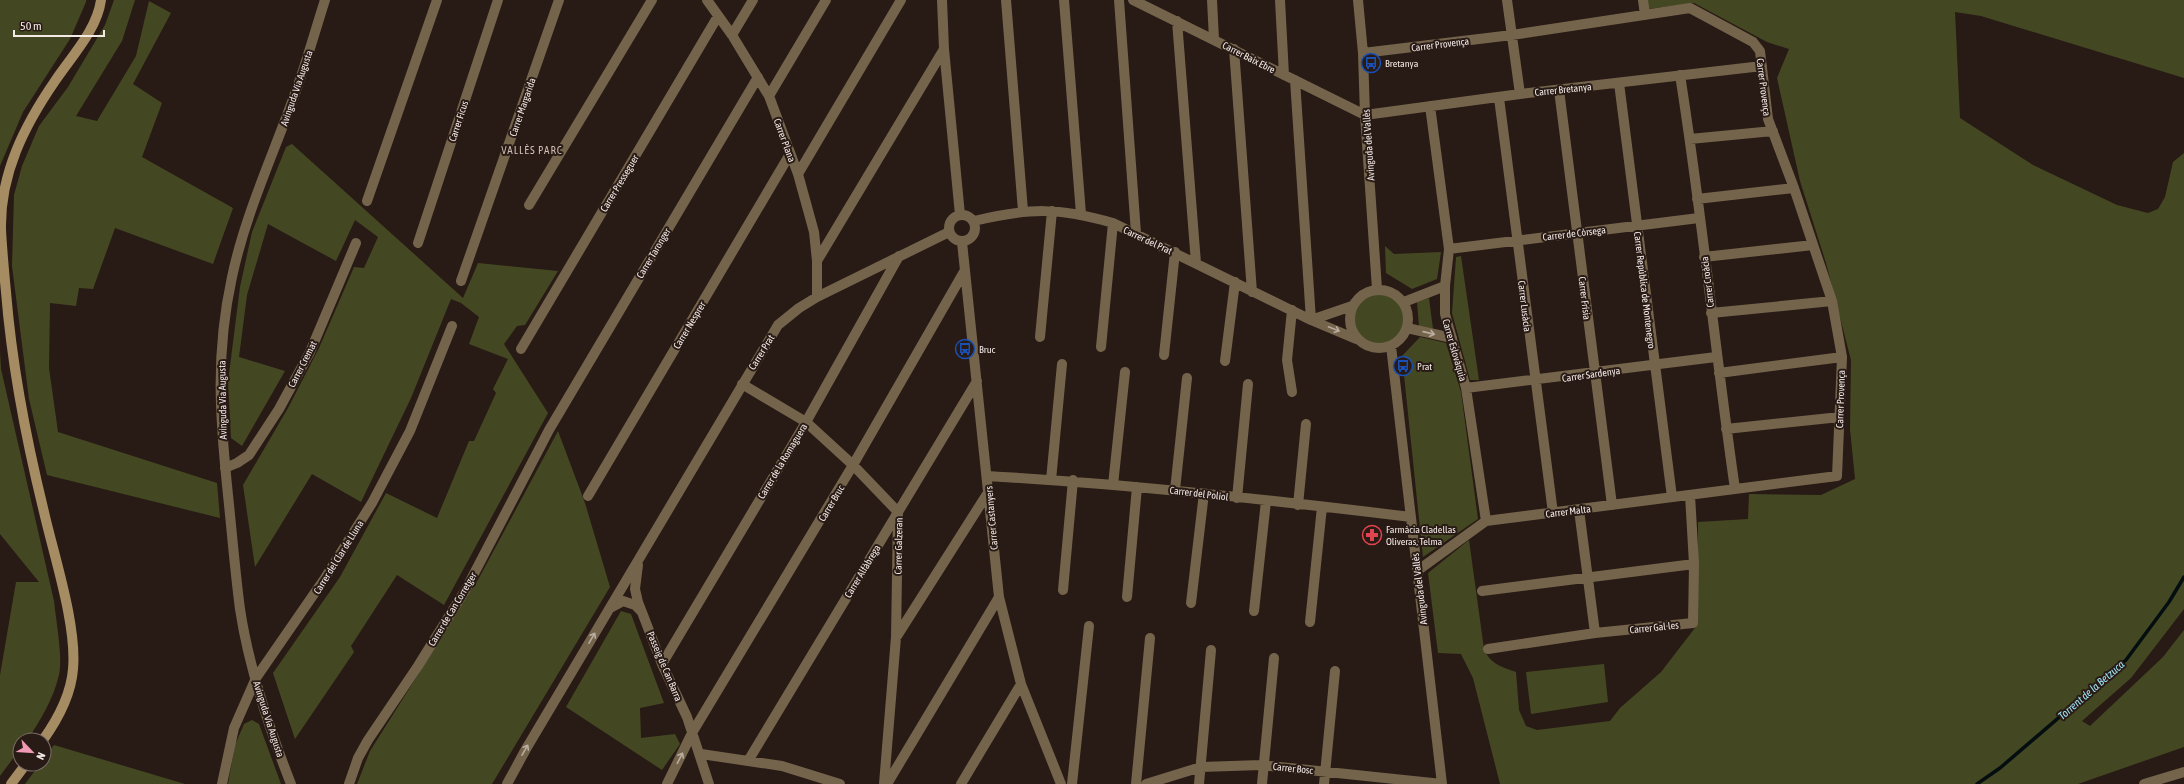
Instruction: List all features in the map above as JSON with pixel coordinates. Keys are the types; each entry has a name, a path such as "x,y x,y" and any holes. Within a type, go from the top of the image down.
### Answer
{"main road":[{"path":"48,732 60,713 69,693 73,671 74,651 67,609 18,390 1,230 2,207 8,173 26,129 47,92 92,24 101,0"},
{"path":"11,784 20,772"}],"street":[{"name":"Avinguda Via Augusta","path":"291,784 266,716 240,610 225,468 219,386 221,347 231,279 248,220 298,85 325,0"},
{"path":"367,201 437,0"},
{"name":"Carrer Ficus","path":"418,243 498,0"},
{"name":"Carrer Margarida","path":"461,281 559,0"},
{"path":"529,205 652,0"},
{"name":"Carrer Plana","path":"707,0 732,34 769,96 798,174 814,232 817,261 817,297"},
{"path":"732,34 753,0"},
{"path":"769,96 826,0"},
{"path":"798,174 900,0"},
{"path":"942,0 944,49 960,215"},
{"path":"1006,0 1023,211"},
{"path":"1064,0 1081,214"},
{"path":"1119,0 1136,233"},
{"name":"Carrer Baix Ebre","path":"1133,0 1148,4 1177,21 1365,115"},
{"path":"1212,0 1214,39"},
{"path":"1280,0 1284,75"},
{"name":"Avinguda del Vallès","path":"1358,0 1364,53 1365,115 1377,289"},
{"path":"1507,0 1520,94"},
{"path":"1643,0 1646,16"},
{"name":"Carrer Provença","path":"1364,53 1512,35 1646,16 1690,8 1753,42 1760,51 1768,119 1794,188 1832,300 1842,357 1837,476"},
{"name":"Carrer Presseguer","path":"521,349 718,16"},
{"path":"1177,21 1196,263"},
{"path":"817,261 944,49"},
{"path":"1234,49 1252,292"},
{"name":"Carrer Bretanya","path":"1365,115 1520,94 1762,66"},
{"name":"Carrer Croàcia","path":"1680,75 1690,139 1716,358 1735,489"},
{"name":"Carrer Taronger","path":"549,430 758,77"},
{"path":"1295,80 1311,320 1352,306"},
{"name":"Carrer República de Montenegro","path":"1619,83 1636,226 1672,497"},
{"name":"Carrer Frísia","path":"1559,90 1612,505"},
{"name":"Carrer Lusàcia","path":"1499,98 1553,513"},
{"name":"Carrer Eslovàquia","path":"1430,106 1450,249 1445,286 1445,314 1466,388 1486,521"},
{"path":"1690,139 1772,130"},
{"name":"Carrer Nesprer","path":"588,496 790,154"},
{"path":"1697,199 1794,188"},
{"name":"Carrer del Prat","path":"974,222 1023,211 1052,211 1081,214 1113,223 1175,252 1252,292 1311,320 1356,339"},
{"path":"1040,337 1052,211"},
{"path":"960,215 968,216 974,222 974,234 971,238 962,242 954,239 949,232 950,223 960,215"},
{"name":"Carrer de Còrsega","path":"1450,249 1699,218"},
{"path":"1101,347 1113,223"},
{"name":"Carrer Prat","path":"645,548 778,325 799,308 817,297 949,232"},
{"name":"Carrer Castanyers","path":"962,242 988,476 999,597 1021,684 1061,784"},
{"name":"Carrer Cremat","path":"225,468 237,464 249,455 279,409 310,352 356,243"},
{"path":"1704,257 1813,245"},
{"path":"1164,355 1175,252"},
{"name":"Carrer de la Romaguera","path":"662,664 806,422 900,256"},
{"name":"Carrer Bruc","path":"667,784 692,733 854,465 966,270"},
{"path":"1224,361 1235,282"},
{"path":"1404,302 1445,286"},
{"path":"1377,289 1386,290 1396,294 1404,302 1409,318 1407,328 1396,344 1376,349 1367,346 1356,339 1350,325 1349,315 1352,306 1364,293 1377,289"},
{"path":"1711,313 1832,300"},
{"path":"1292,310 1287,360 1292,392"},
{"name":"Carrer del Clar de Lluna","path":"222,784 234,728 256,678 291,629 372,503 410,431 452,326"},
{"path":"1407,328 1452,338"},
{"name":"Avinguda del Vallès","path":"1391,346 1442,784"},
{"path":"1719,373 1842,357"},
{"name":"Carrer Sardenya","path":"1466,388 1535,381 1716,358"},
{"path":"1051,480 1062,364"},
{"path":"1113,485 1125,372"},
{"path":"1175,490 1187,378"},
{"name":"Carrer Alfàbrega","path":"748,761 977,382"},
{"name":"Carrer Galzeran","path":"742,384 806,422 854,465 898,512 896,637 884,784"},
{"path":"1237,498 1248,384"},
{"path":"1726,429 1840,417"},
{"path":"1298,505 1306,424"},
{"name":"Carrer de Can Corretger","path":"349,784 358,758 377,724 418,666 466,590 549,430"},
{"name":"Carrer del Poliol","path":"988,476 1073,480 1204,493 1411,517"},
{"name":"Carrer Malta","path":"1417,571 1486,521 1837,476"},
{"path":"1063,590 1073,480"},
{"path":"1127,597 1137,487"},
{"path":"896,637 989,490"},
{"path":"1192,603 1204,493"},
{"name":"Carrer Gal·les","path":"1488,649 1595,633 1693,623 1694,564 1690,495"},
{"path":"1254,611 1266,501"},
{"path":"1310,622 1322,507"},
{"path":"1579,510 1595,633"},
{"path":"507,784 645,548"},
{"name":"Passeig de Can Barra","path":"645,548 636,568 635,589 642,612 662,664 701,754 709,784"},
{"path":"1482,591 1694,564"},
{"path":"887,784 999,597"},
{"path":"609,608 623,601 635,605 642,612"},
{"path":"1072,784 1089,626"},
{"path":"1136,784 1150,638"},
{"path":"1199,784 1211,650"},
{"path":"1262,784 1274,658"},
{"path":"1324,784 1335,670"},
{"path":"961,784 1021,684"},
{"path":"701,754 782,766 815,780 840,784"},
{"name":"Carrer Bosc","path":"1146,784 1200,768 1264,765 1391,781 1442,784"},
{"path":"2144,784 2184,772"}],"green space":[{"path":"0,0 86,0 86,2 70,39 23,112 0,166"},
{"path":"114,0 135,0 122,41 76,116 97,121 136,56 149,1 171,13 133,84 162,103 142,157 233,208 213,264 115,228 93,289 79,288 76,306 50,303 49,368 58,432 217,483 220,518 47,475 29,399 12,266 14,195 22,166 39,126 68,87 105,25"},
{"path":"1648,0 2184,0 2184,78 1981,16 1955,12 1960,118 2033,165 2117,205 2148,213 2158,209 2165,197 2173,162 2184,153 2184,609 2131,678 2082,721 2090,726 2163,657 2184,630 2184,747 2078,784 1500,784 1473,678 1461,654 1438,653 1428,573 1469,540 1484,649 1493,662 1516,672 1519,710 1526,726 1537,730 1610,721 1620,708 1661,672 1698,624 1698,522 1748,519 1749,494 1821,495 1855,479 1850,429 1851,360 1826,263 1800,181 1777,78 1789,49 1767,42 1694,3 1648,9"},
{"path":"292,144 463,298 478,263 558,271 525,325 517,326 504,344 548,413 444,605 397,575 351,646 354,652 295,739 273,673 340,577 386,493 437,518 469,441 474,441 496,393 493,389 508,359 469,344 479,317 461,303 451,299 411,398 361,502 312,474 255,567 243,485 288,408 319,348 354,267 364,268 378,237 355,220 336,261 268,224 247,295 239,357 285,371 242,446 231,438 228,382 240,287 252,232 286,147"},
{"path":"1385,246 1394,254 1441,252 1437,279 1412,289 1386,273"},
{"path":"1461,256 1479,380 1470,380 1452,313 1456,257"},
{"path":"1379,294 1389,296 1397,301 1402,309 1404,319 1402,329 1397,337 1389,342 1379,344 1369,342 1361,337 1356,329 1354,319 1356,309 1361,301 1369,296"},
{"path":"1429,298 1433,329 1419,326 1417,302"},
{"path":"1420,337 1446,343 1461,392 1478,519 1423,557 1402,356"},
{"path":"0,351 1,369 54,601 59,639 60,667 54,692 32,732 12,732 12,760 0,776 0,675 16,582 39,582 0,534"},
{"path":"558,431 585,503 610,587 492,784 357,784 370,751 479,578"},
{"path":"621,611 631,614 664,703 640,708 641,738 675,734 680,744 662,770 566,707"},
{"path":"1604,664 1608,702 1531,714 1526,672"},
{"path":"252,720 259,724 281,784 228,784 235,745 244,724"},
{"path":"54,745 185,784 25,784 34,772 52,772 52,748"}],"waterway":[{"name":"Torrent de la Betzuca","path":"1977,784 2000,768 2126,660 2169,602 2184,577"}],"place":[{"name":"Bretanya","path":"1371,63"},
{"name":"Bruc","path":"965,349"},
{"name":"Prat","path":"1403,366"},
{"name":"Farmàcia Cladellas Oliveras, Telma","path":"1372,535"}],"district":[{"name":"VALLÈS PARC","path":"532,150"}]}
